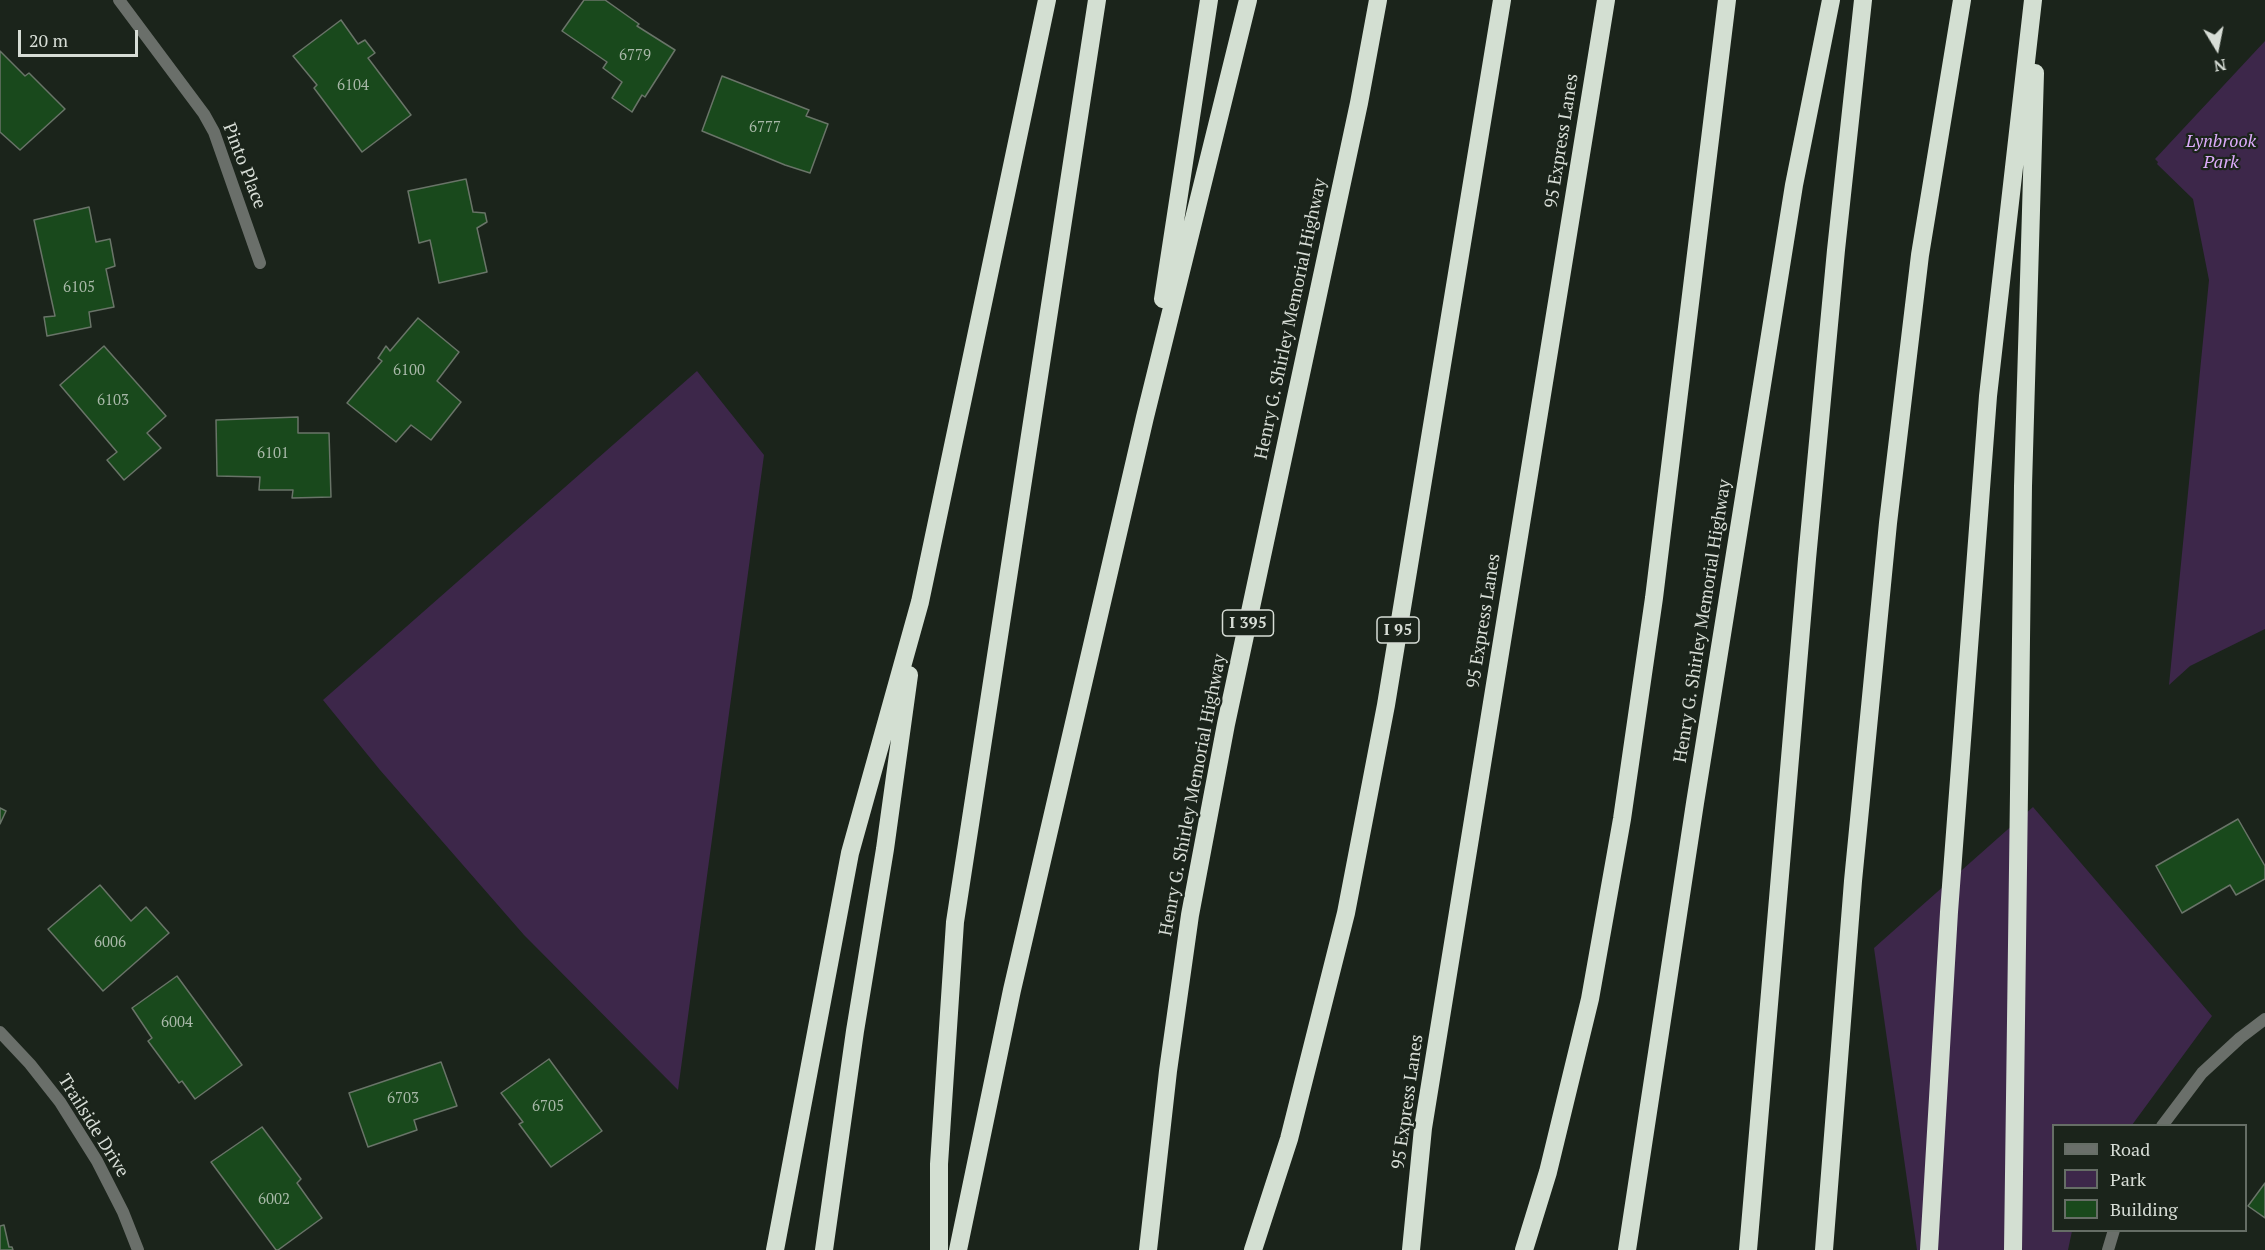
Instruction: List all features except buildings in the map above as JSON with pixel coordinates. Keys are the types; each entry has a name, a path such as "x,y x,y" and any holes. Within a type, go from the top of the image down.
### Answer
{"highway":[{"path":"775,1250 850,853 920,602 1047,0"},
{"path":"939,1250 939,1164 955,922 1097,0"},
{"path":"1145,417 1209,0"},
{"path":"958,1250 1012,990 1145,417 1248,0"},
{"name":"Henry G. Shirley Memorial Highway","path":"1148,1250 1168,1071 1190,915 1229,713 1359,103 1378,0"},
{"name":"I 95","path":"1253,1250 1288,1139 1346,913 1386,705 1502,0"},
{"name":"95 Express Lanes","path":"1411,1250 1423,1128 1606,0"},
{"path":"1524,1250 1548,1172 1590,999 1622,819 1654,598 1727,0"},
{"name":"Henry G. Shirley Memorial Highway","path":"1627,1250 1695,803 1794,185 1831,0"},
{"path":"1748,1250 1807,559 1836,250 1863,0"},
{"path":"1824,1250 1853,880 1888,523 1920,255 1962,0"},
{"path":"1929,1250 1948,923 1988,396 2035,0"},
{"path":"2013,1250 2023,486 2035,0"},
{"path":"824,1250 920,602"}],"street":[{"name":"Pinto Place","path":"119,0 204,114 214,132 261,263"},
{"path":"2163,1124 2202,1073 2265,1018"},
{"name":"Trailside Drive","path":"0,1032 30,1064 66,1112 97,1161 123,1212 138,1250"},
{"path":"2108,1250 2113,1232"}],"green space":[{"name":"Lynbrook Park","path":"2265,41 2265,629 2190,666 2169,685 2209,280 2193,199 2157,164 2155,159"},
{"path":"697,371 764,455 678,1090 524,935 380,770 323,700"},
{"path":"2033,807 2212,1016 2133,1124 2052,1124 2052,1232 2072,1232 2068,1250 1917,1250 1874,948"}]}
